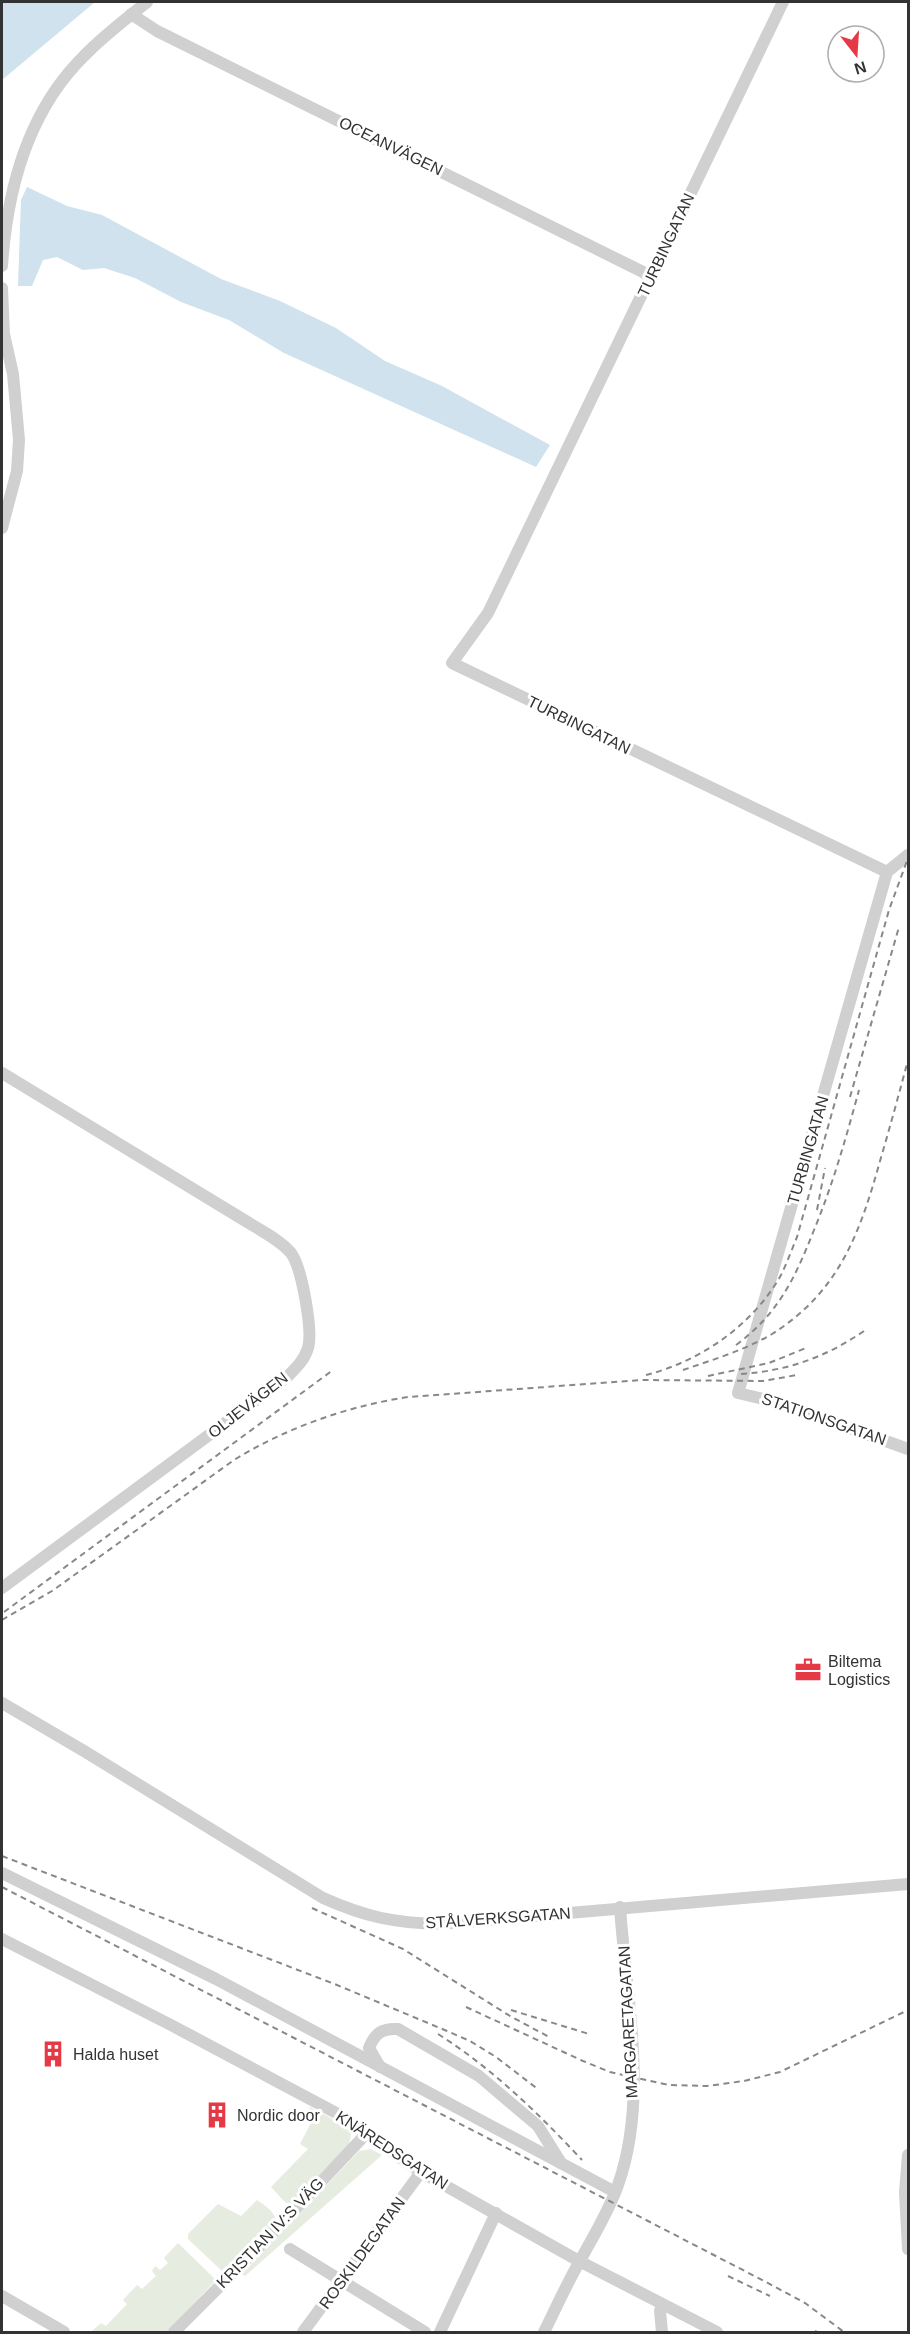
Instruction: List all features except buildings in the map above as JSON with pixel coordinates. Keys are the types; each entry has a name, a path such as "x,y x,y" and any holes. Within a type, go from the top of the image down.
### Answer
{"street":[{"path":"2,266 4,229 15,176 37,122 58,86 83,56 147,2"},
{"name":"TURBINGATAN","path":"738,1393 887,872 452,663 488,613 783,2"},
{"name":"OCEANVÄGEN","path":"131,14 157,31 651,276"},
{"path":"2,288 4,334 13,374 19,440 17,471 2,528"},
{"path":"887,872 909,855"},
{"name":"OLJEVÄGEN","path":"2,1073 273,1238 287,1250 297,1265 310,1334 308,1348 302,1361 286,1378 2,1588"},
{"name":"STATIONSGATAN","path":"738,1393 780,1403 909,1449"},
{"name":"STÅLVERKSGATAN","path":"2,1703 323,1898 378,1919 441,1924 909,1884"},
{"path":"2,1873 216,1978 615,2192"},
{"name":"MARGARETAGATAN","path":"544,2332 607,2211 625,2156 633,2108 634,2079 620,1907"},
{"name":"KNÄREDSGATAN","path":"2,1939 182,2030 340,2115 421,2172 579,2261 717,2332"},
{"path":"380,2067 369,2048 374,2036 385,2029 398,2029 479,2076 538,2126 562,2164"},
{"name":"KRISTIAN IV:S VÄG","path":"174,2332 268,2238 366,2134"},
{"path":"909,2155 905,2192 909,2249"},
{"name":"ROSKILDEGATAN","path":"303,2332 421,2172"},
{"path":"440,2332 496,2213"},
{"path":"290,2249 425,2332"},
{"path":"2,2296 64,2332"},
{"path":"662,2305 660,2311 662,2332"}],"shaded area":[{"path":"310,2107 346,2126 351,2134 349,2144 291,2204 285,2202 271,2187 308,2149 300,2144 312,2121 305,2117"},
{"path":"371,2149 382,2155 245,2276 242,2274 359,2151"},
{"path":"257,2200 271,2211 276,2221 226,2271 222,2271 188,2239 188,2234 218,2204 241,2216"},
{"path":"178,2243 216,2280 167,2332 91,2332 101,2323 106,2326 127,2304 123,2300 137,2285 142,2289 156,2276 152,2271 155,2266 160,2270 168,2263 164,2258"}],"water":[{"path":"2,2 95,2 2,80"},
{"path":"27,187 67,206 102,215 221,279 280,301 336,328 385,361 442,386 550,445 536,467 284,353 229,320 181,302 135,278 104,268 83,270 57,257 43,260 32,286 18,286 21,200"}],"railway":[{"path":"646,1375 686,1360 724,1338 756,1310 781,1275 797,1237 889,910 908,858"},
{"path":"850,1097 899,927"},
{"path":"683,1370 740,1350 772,1334 795,1317 830,1280 844,1259 864,1212 908,1060"},
{"path":"736,1345 751,1333 775,1307 800,1264 833,1178 859,1090"},
{"path":"817,1210 825,1168"},
{"path":"741,1374 774,1370 806,1361 864,1331"},
{"path":"708,1376 769,1363 806,1348"},
{"path":"4,1612 333,1370"},
{"path":"2,1620 52,1591 234,1460 296,1428 340,1412 408,1397 642,1380 763,1381 797,1375"},
{"path":"2,1856 337,1985 470,2041 496,2057 539,2090"},
{"path":"2,1887 766,2282 805,2303 844,2332"},
{"path":"312,1908 403,1949 510,2016 551,2038"},
{"path":"466,2007 610,2072 669,2085 707,2086 744,2081 780,2072 908,2010"},
{"path":"511,2010 589,2034"},
{"path":"438,2034 478,2062 514,2092 582,2160"},
{"path":"728,2276 770,2296"}],"place":[{"name":"Biltema Logistics","path":"808,1670"},
{"name":"Halda huset","path":"53,2054"},
{"name":"Nordic door","path":"217,2115"}]}
